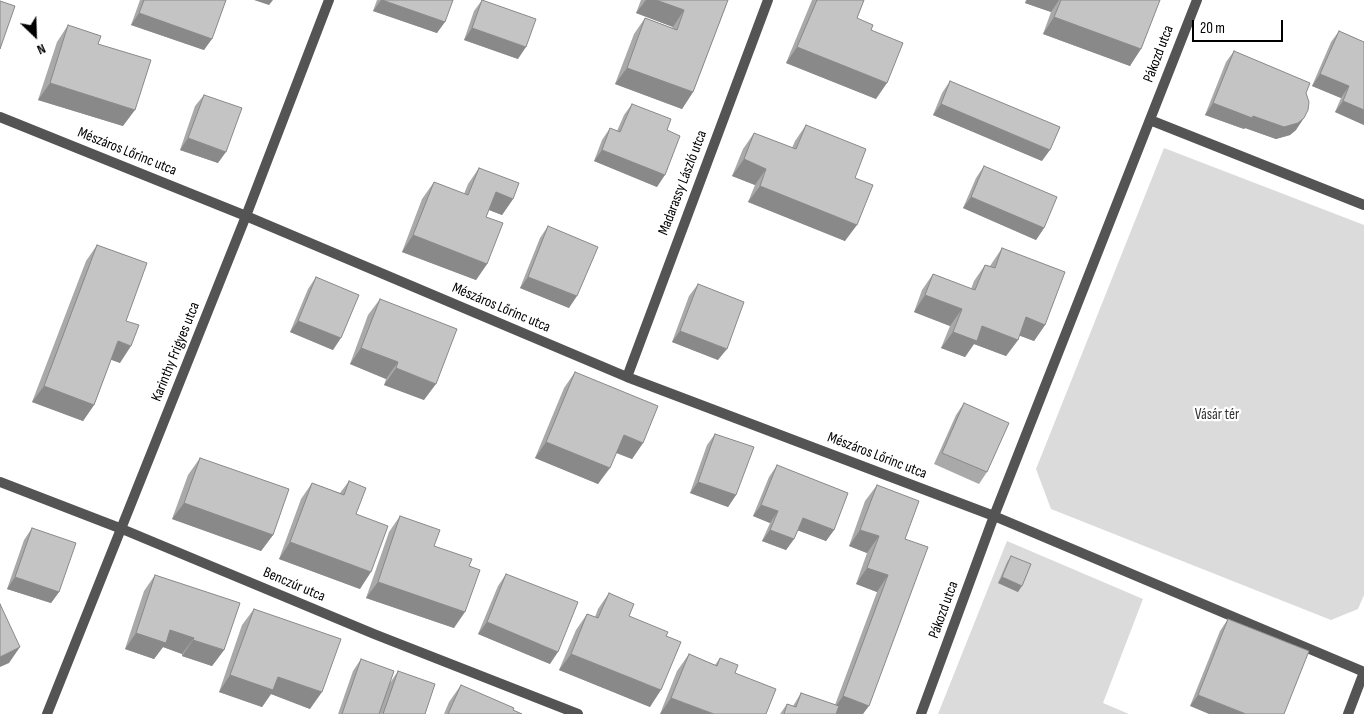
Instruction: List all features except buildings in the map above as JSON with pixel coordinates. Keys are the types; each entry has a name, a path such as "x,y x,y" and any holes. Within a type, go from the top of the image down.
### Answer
{"street":[{"name":"Karinthy Frigyes utca","path":"47,714 246,216 329,0"},
{"name":"Madarassy László utca","path":"627,377 768,0"},
{"name":"Pákozd utca","path":"1150,120 1197,0"},
{"name":"Mészáros Lőrinc utca","path":"0,117 246,216 627,377 994,516"},
{"path":"1348,714 1364,672 994,516 1150,120 1364,205"},
{"name":"Benczúr utca","path":"0,482 122,529 374,634 578,714"},
{"name":"Pákozd utca","path":"921,714 994,516"}],"green space":[{"name":"Vásár tér","path":"1164,148 1364,225 1364,595 1358,609 1331,620 1051,509 1036,469"},
{"path":"1007,541 1143,599 1103,703 1129,714 938,714"}]}
